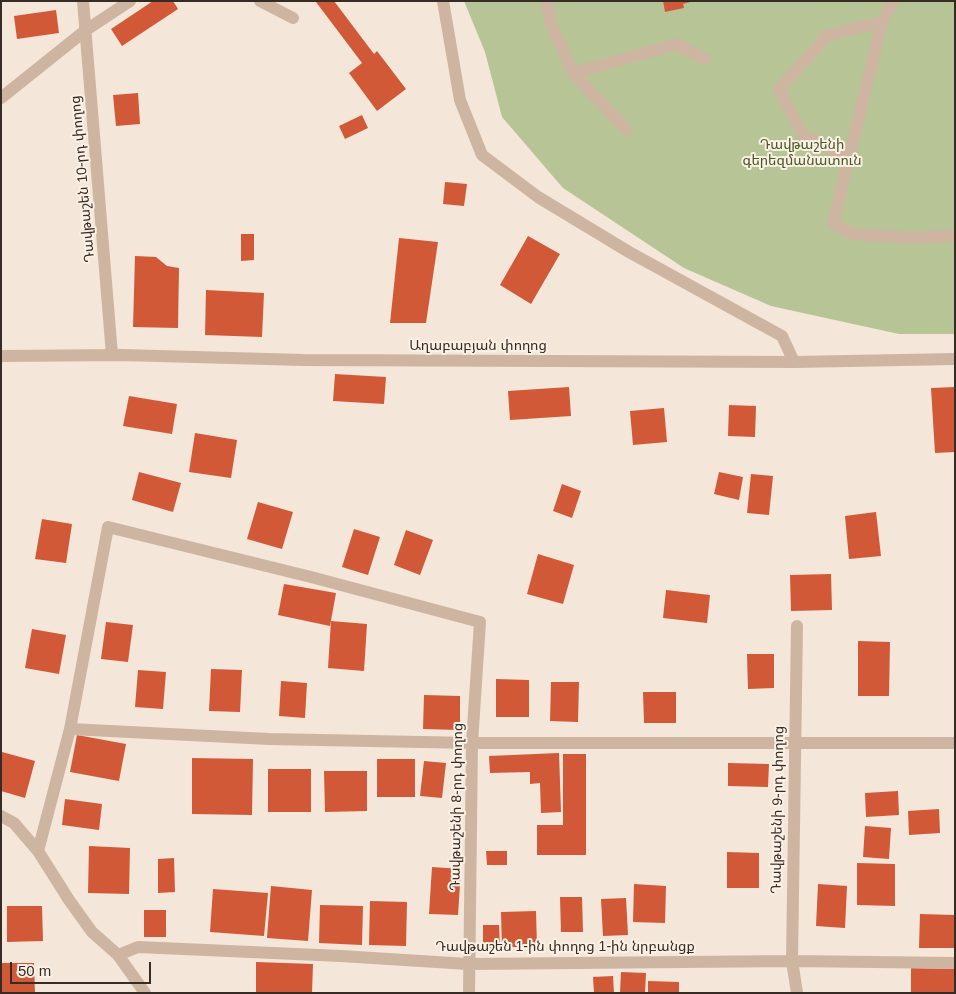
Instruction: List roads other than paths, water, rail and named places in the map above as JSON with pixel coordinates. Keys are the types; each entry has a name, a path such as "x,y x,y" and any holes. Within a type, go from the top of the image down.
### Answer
{"street":[{"name":"Դավթաշեն 10-րդ փողոց","path":"83,1 112,355"},
{"path":"1,98 86,30 130,1"},
{"path":"260,1 293,18"},
{"path":"443,1 460,100 482,155 538,197 621,247 782,336 794,362"},
{"path":"547,1 550,21 572,72 627,130"},
{"path":"893,1 882,22 833,223 852,234 916,238 955,236"},
{"path":"849,157 803,136 779,90 828,35 882,22"},
{"path":"572,72 677,44 705,59"},
{"name":"Աղաբաբյան փողոց","path":"1,356 112,355 303,360 794,362 955,359"},
{"name":"Դավթաշենի 8-րդ փողոց","path":"70,728 108,527 311,577 480,622 472,743 469,993"},
{"name":"Դավթաշենի 9-րդ փողոց","path":"796,626 792,961 797,993"},
{"path":"38,850 70,728 269,739 472,743 955,743"},
{"path":"1,816 14,823 38,850 69,900 92,932 118,955 144,993"},
{"name":"Դավթաշեն 1-ին փողոց 1-ին նրբանցք","path":"118,955 138,947 468,964 792,961 955,963"}],"park label":[{"name":"Դավթաշենի գերեզմանատուն","path":"802,154"}]}
